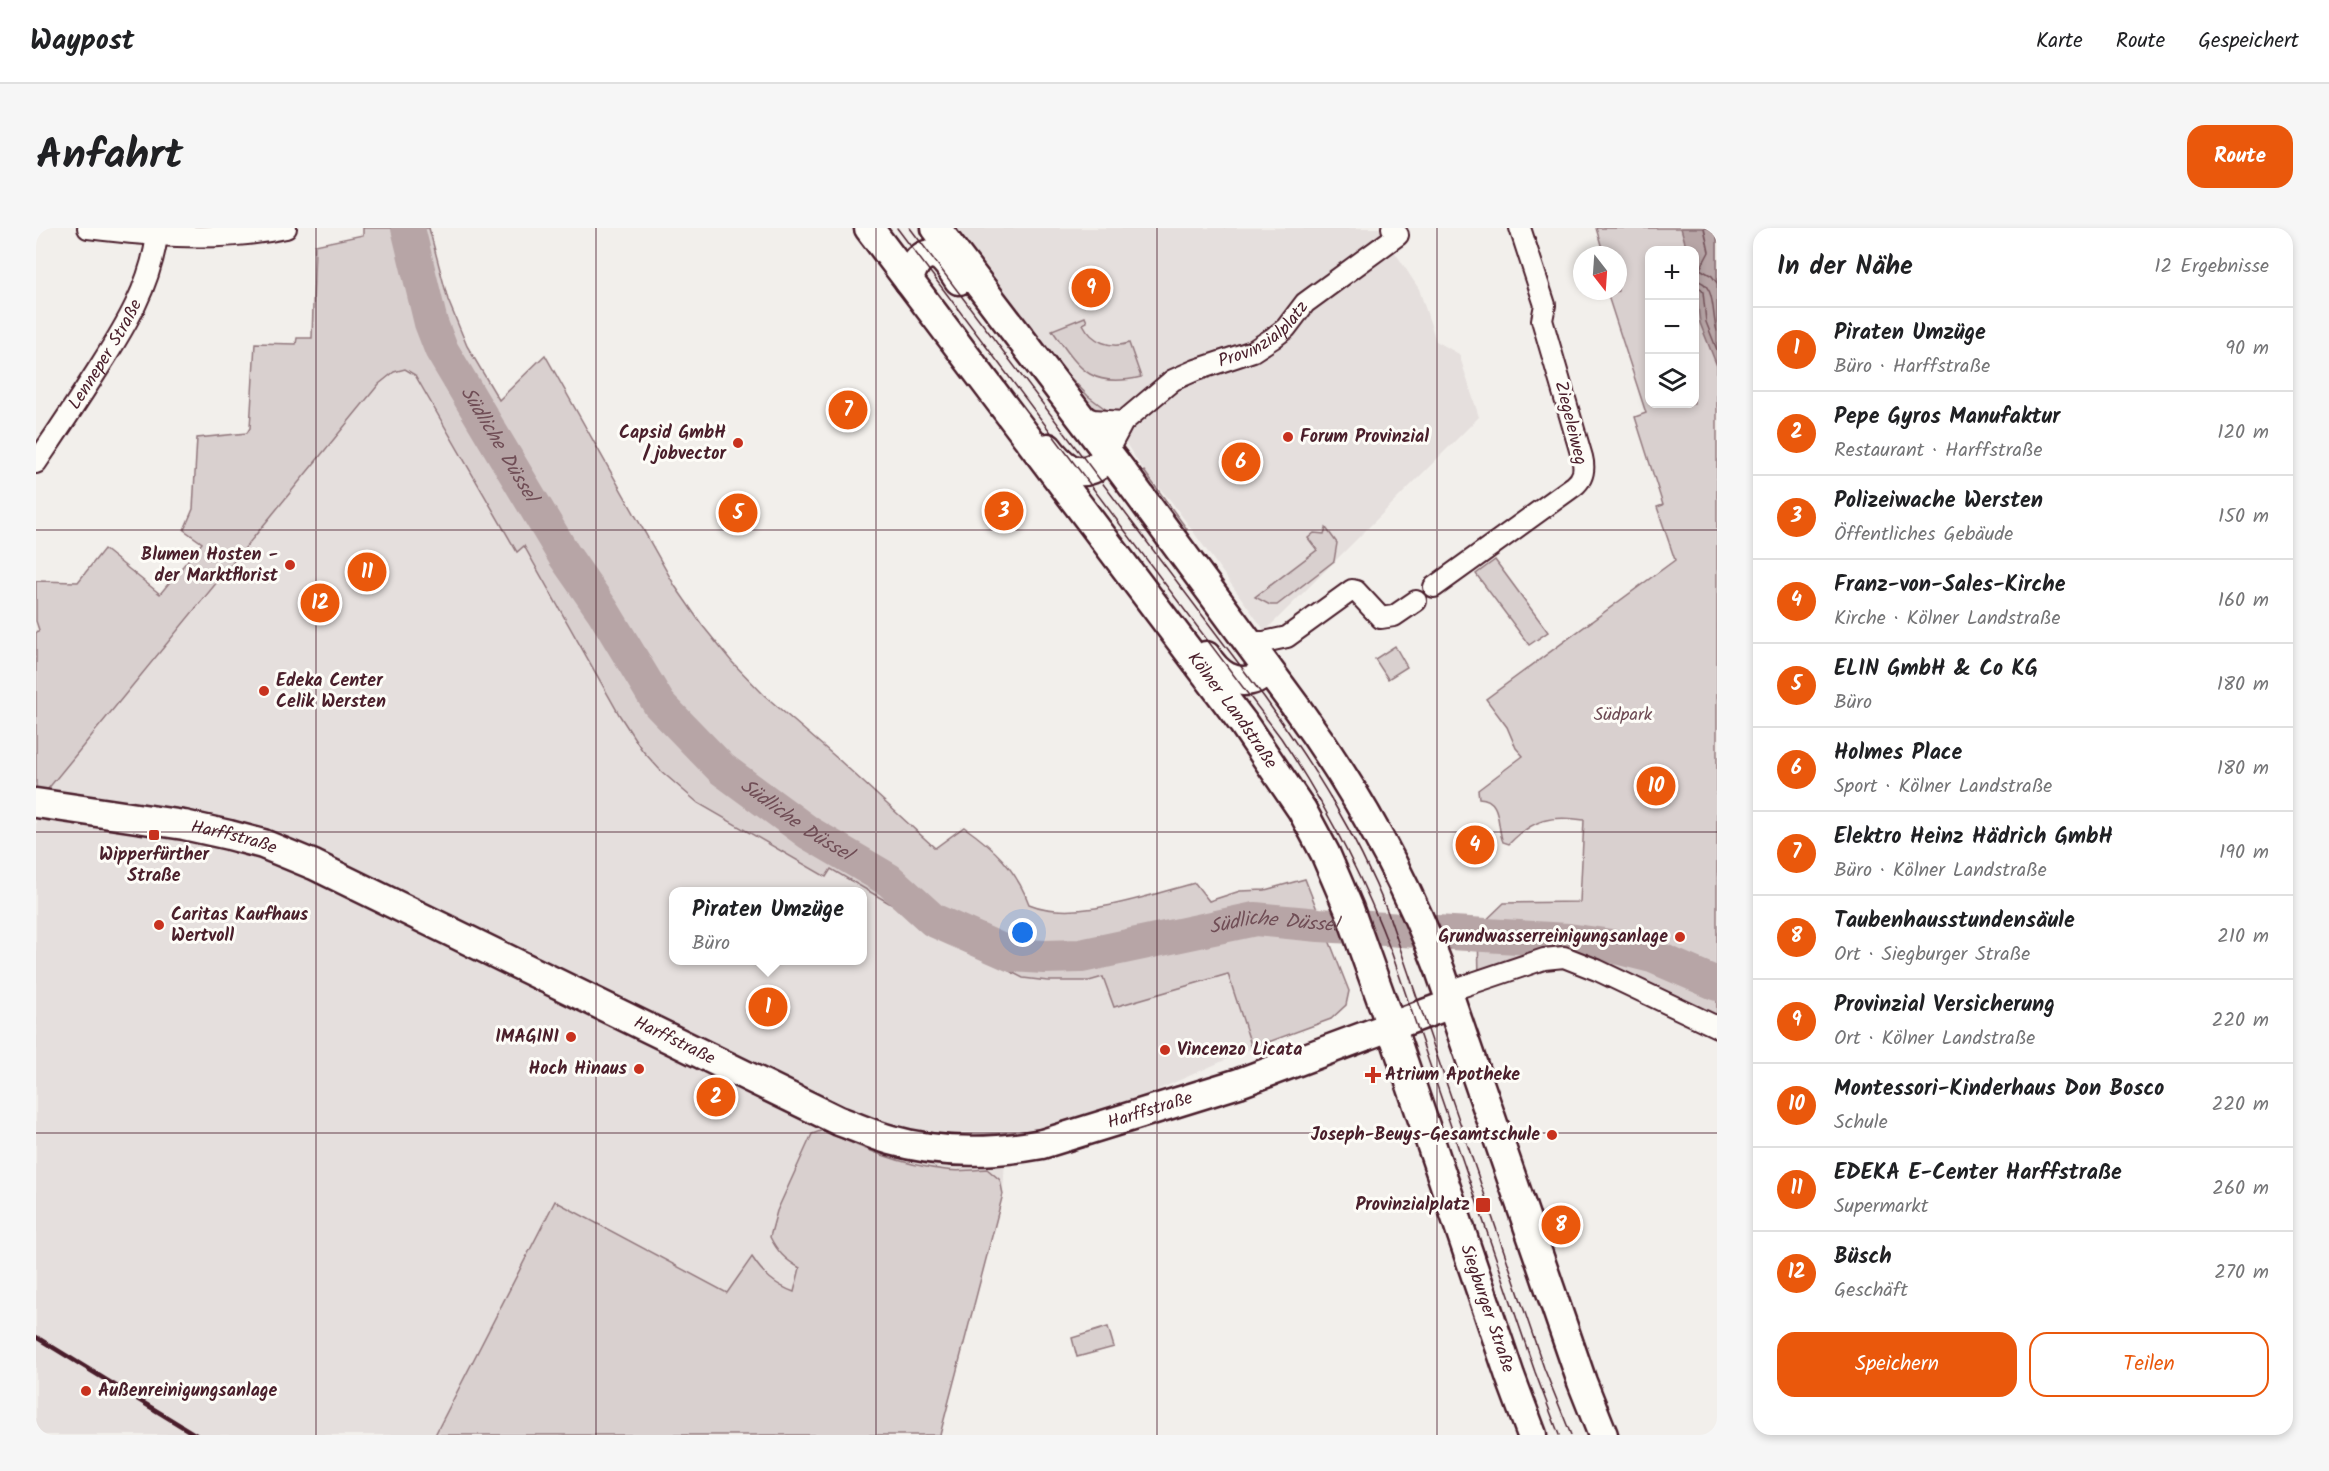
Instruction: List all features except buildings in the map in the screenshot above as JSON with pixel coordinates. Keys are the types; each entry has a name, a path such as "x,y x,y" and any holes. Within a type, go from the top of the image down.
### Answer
{"main road":[{"name":"Kölner Landstraße","path":"869,228 1270,760 1302,810 1325,853 1349,909 1391,1026"},
{"path":"936,228 1107,452 1320,741 1349,785 1378,836 1413,906 1436,962 1582,1382 1603,1435"},
{"path":"909,281 913,265 920,258 930,255 938,256 944,259 979,304 995,306"},
{"name":"Kölner Landstraße","path":"1019,428 1033,429 1051,452 1067,467 1074,470 1092,469 1098,466 1107,452"},
{"path":"1179,637 1192,638 1211,663 1227,677 1238,680 1256,679 1264,673 1266,667"},
{"name":"Harffstraße","path":"36,803 184,825 263,844 314,865 831,1117 891,1140 921,1146 1008,1150 1042,1144 1294,1065 1391,1026"},
{"path":"1391,1026 1449,998"},
{"name":"Siegburger Straße","path":"1391,1026 1532,1435"}],"street":[{"path":"88,228 157,236 220,236 286,228"},
{"name":"Ziegeleiweg","path":"1434,587 1574,486 1582,475 1584,466 1582,457 1542,320 1545,305 1520,228"},
{"name":"Provinzialplatz","path":"1107,452 1123,422 1173,380 1253,351 1273,338 1286,328 1305,303 1395,231"},
{"name":"Lenneper Straße","path":"36,463 119,337 139,300 154,262 157,236"},
{"path":"1078,415 1093,420 1123,422"},
{"path":"1247,642 1264,642 1287,637 1352,590 1356,591 1377,615 1385,619 1394,616 1416,601"},
{"path":"1266,667 1283,646 1287,637"},
{"path":"1449,998 1545,959 1564,957 1573,958 1717,1027"}],"shaded area":[{"path":"952,228 1379,228 1419,289 1436,341 1459,354 1479,417 1265,631 1171,501 1144,471 1123,439 1079,403"},
{"path":"399,369 410,370 517,551 523,545 620,716 642,750 826,876 831,869 862,887 669,887 669,965 867,965 867,890 905,912 1089,981 1103,977 1114,1007 1228,974 1252,1048 1090,1120 1037,1137 956,1144 809,1115 1005,1160 1003,1194 940,1435 788,1324 555,1201 435,1435 36,1435 36,810 227,840 244,823 43,795 379,384"}],"green space":[{"path":"363,228 429,228 448,300 467,346 499,400 545,355 675,586 702,625 732,662 764,695 935,848 964,827 1003,860 1018,880 1029,904 1047,909 1089,909 1112,905 1195,883 1209,901 1240,891 1265,890 1305,879 1349,991 1346,1005 1331,1019 1252,1048 1228,974 1114,1007 1103,977 1089,981 1048,981 1023,978 980,956 867,890 867,887 862,887 831,869 826,877 698,803 661,771 642,750 620,716 524,546 517,552 415,375 405,369 394,372 379,384 43,795 36,793 36,633 39,630 36,621 36,581 78,582 104,549 160,594 202,543 184,530 193,509 197,438 247,433 250,428 255,343 296,344 297,338 312,338 315,245 363,235"},
{"name":"Südpark","path":"1596,228 1717,228 1717,1022 1579,961 1479,979 1478,928 1504,903 1580,902 1584,820 1562,818 1543,821 1526,829 1509,844 1503,842 1497,814 1492,803 1479,798 1478,790 1523,756 1516,748 1507,727 1486,699 1675,560 1657,507 1663,505 1635,417 1646,413 1609,300 1627,300 1627,246 1601,246"},
{"path":"1085,317 1087,322 1083,324 1096,340 1115,345 1129,343 1141,377 1109,380 1097,377 1078,365 1052,330"},
{"path":"1067,374 1088,396 1112,414 1109,415 1079,401 1061,378"},
{"path":"1144,471 1187,529 1186,531 1166,516 1136,478"},
{"path":"1326,528 1337,543 1334,561 1277,605 1270,605 1255,597 1317,550 1308,538 1314,533 1324,534"},
{"path":"1495,560 1548,632 1529,645 1476,574"},
{"path":"1395,646 1407,667 1388,679 1375,659"},
{"path":"823,1130 868,1150 898,1160 951,1171 987,1169 1000,1180 1003,1194 940,1435 435,1435 555,1201 727,1293 752,1257 770,1278 794,1292 800,1268 782,1255 770,1237 777,1211 812,1134"},
{"path":"1108,1327 1114,1347 1077,1357 1072,1338"}],"water":[{"path":"1681,228 1717,228 1717,366 1700,323 1699,246 1686,246"}],"waterway":[{"name":"Südliche Düssel","path":"408,228 431,323 441,349 564,555 603,611 659,704 722,769 809,833 889,880 933,920 1012,955 1044,957 1081,956 1255,919 1568,940 1612,946 1652,956 1717,984"}],"tram line":[{"path":"897,228 1281,738 1329,816 1369,897 1392,954 1535,1372 1559,1435"},
{"path":"910,228 1264,697 1301,750 1348,827 1388,913 1544,1368 1571,1435"}],"railway":[{"path":"36,1337 196,1435"}],"place":[{"name":"Provinzial Versicherung","path":"1091,288"},
{"name":"Elektro Heinz Hädrich GmbH","path":"848,410"},
{"name":"Forum Provinzial","path":"1288,437"},
{"name":"Capsid GmbH / jobvector","path":"738,443"},
{"name":"Holmes Place","path":"1241,462"},
{"name":"Polizeiwache Wersten","path":"1004,511"},
{"name":"ELIN GmbH & Co KG","path":"738,513"},
{"name":"Blumen Hosten - der Marktflorist","path":"290,565"},
{"name":"EDEKA E-Center Harffstraße","path":"367,572"},
{"name":"Büsch","path":"320,603"},
{"name":"Edeka Center Celik Wersten","path":"264,691"},
{"name":"Montessori-Kinderhaus Don Bosco","path":"1656,786"},
{"name":"Wipperfürther Straße","path":"154,835"},
{"name":"Franz-von-Sales-Kirche","path":"1475,845"},
{"name":"Caritas Kaufhaus Wertvoll","path":"159,925"},
{"name":"Grundwasserreinigungsanlage","path":"1680,937"},
{"name":"Piraten Umzüge","path":"768,1007"},
{"name":"IMAGINI","path":"571,1037"},
{"name":"Vincenzo Licata","path":"1165,1050"},
{"name":"Hoch Hinaus","path":"639,1069"},
{"name":"Atrium Apotheke","path":"1373,1075"},
{"name":"Pepe Gyros Manufaktur","path":"716,1097"},
{"name":"Joseph-Beuys-Gesamtschule","path":"1552,1135"},
{"name":"Provinzialplatz","path":"1483,1205"},
{"name":"Taubenhausstundensäule","path":"1561,1225"},
{"name":"Außenreinigungsanlage","path":"86,1391"}]}
